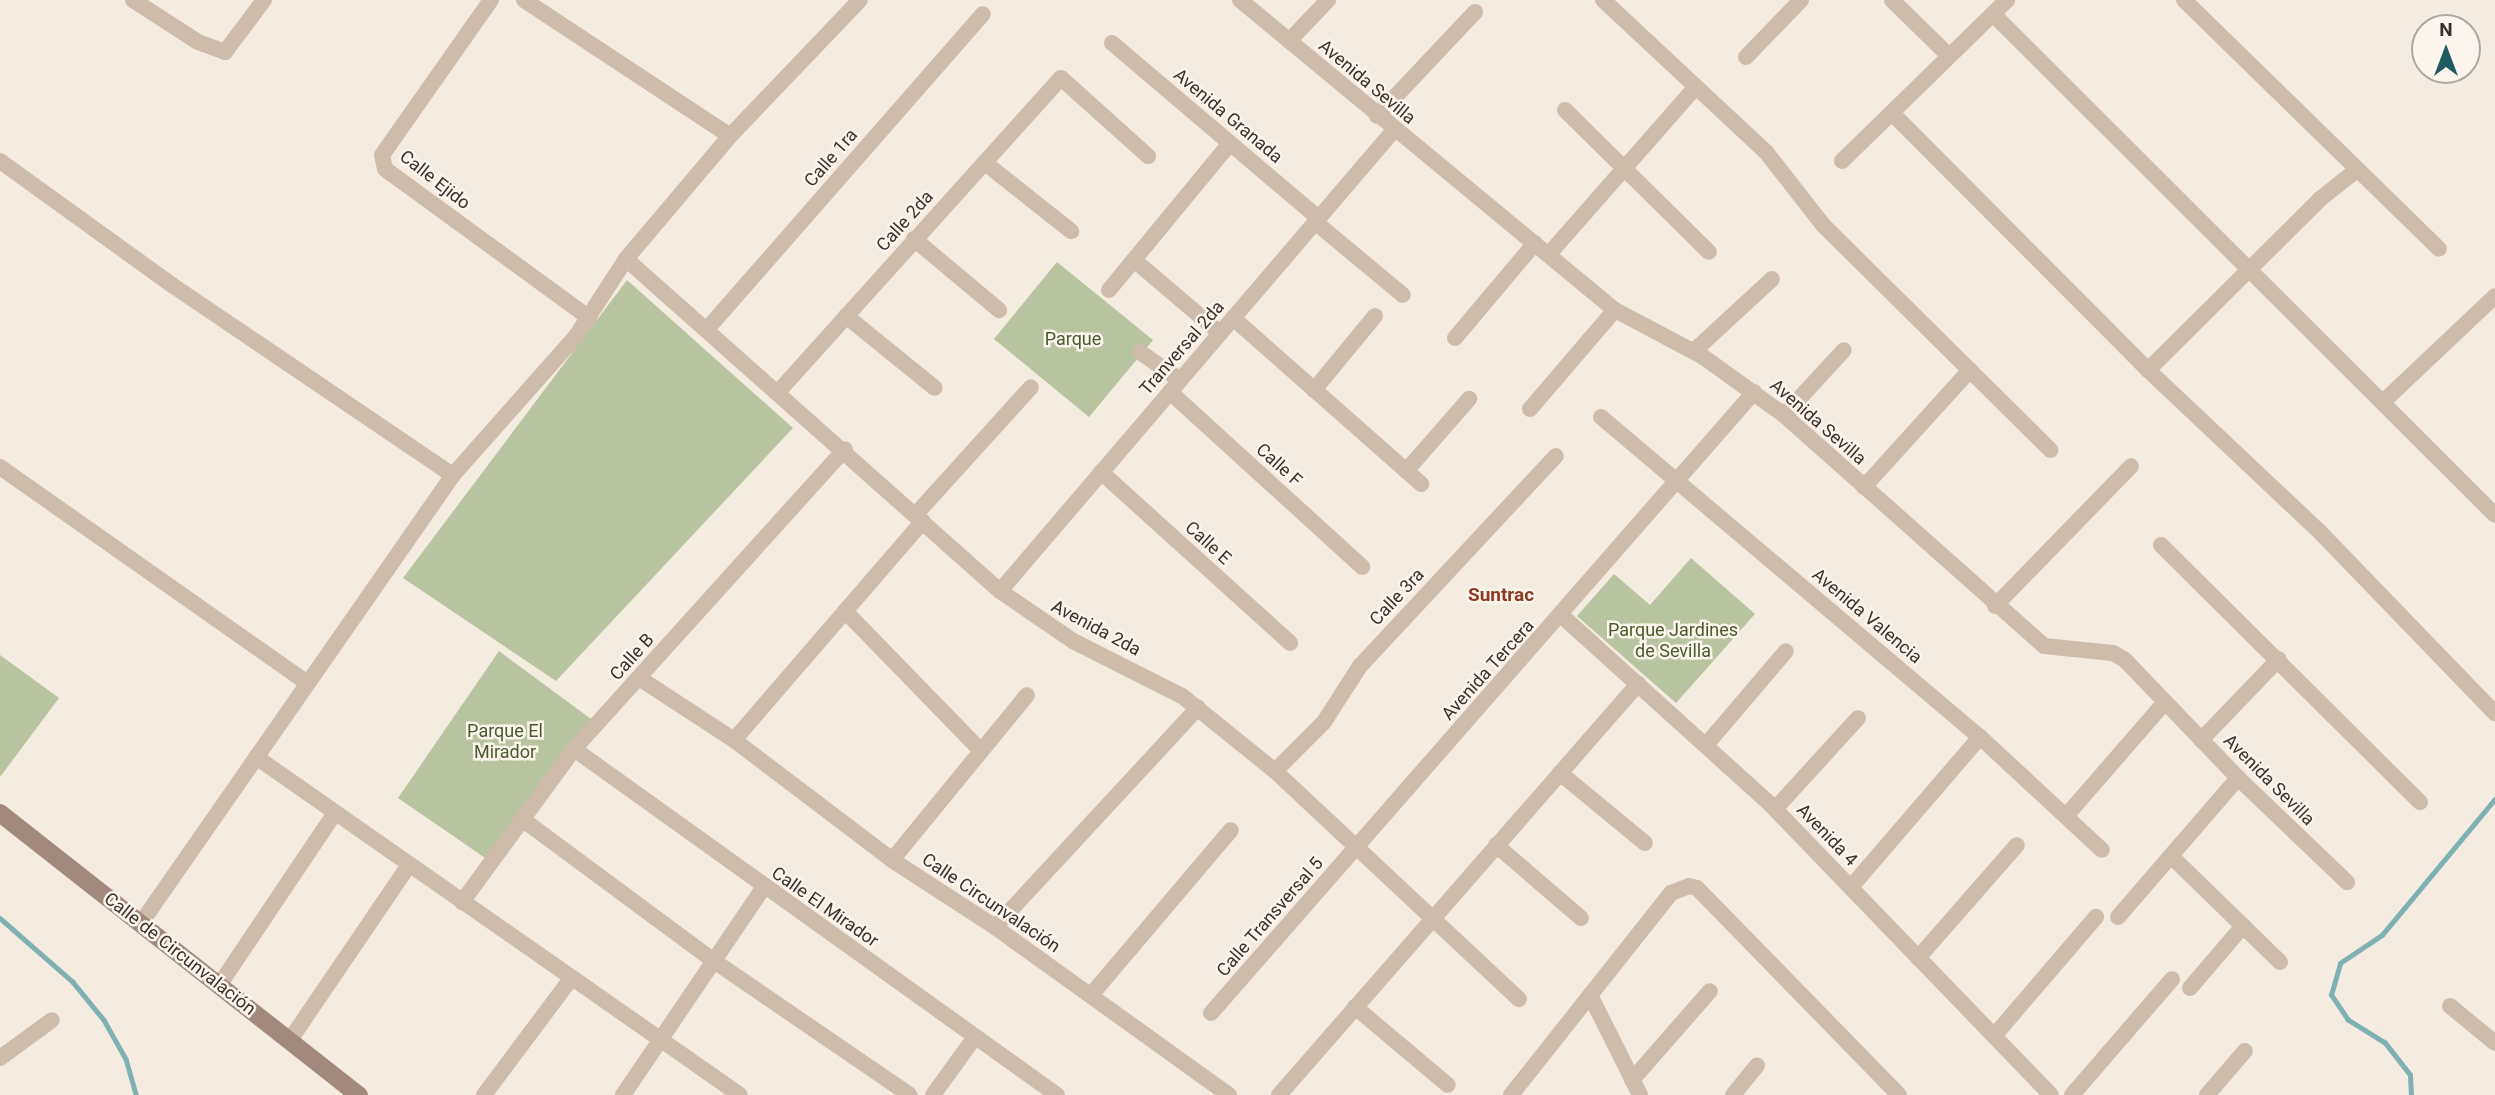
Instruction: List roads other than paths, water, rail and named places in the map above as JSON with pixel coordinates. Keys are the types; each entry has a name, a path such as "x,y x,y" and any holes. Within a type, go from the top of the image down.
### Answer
{"street":[{"path":"133,0 198,42 225,52 264,0"},
{"name":"Calle Ejido","path":"491,0 382,155 385,169 589,318"},
{"path":"524,0 730,136"},
{"path":"141,923 453,475 589,318 626,258 730,136 860,0"},
{"name":"Avenida Sevilla","path":"1240,0 1377,116 1615,310 1694,352 1784,415 1995,606 2044,646 2113,653 2347,883"},
{"path":"1289,41 1328,0"},
{"path":"1603,0 1694,89 1766,152 1823,225 2050,450"},
{"path":"1746,57 1801,0"},
{"path":"1892,0 1949,56"},
{"path":"1842,161 2007,0"},
{"path":"2184,0 2439,249"},
{"path":"1377,116 1475,12"},
{"name":"Calle 1ra","path":"708,328 983,13"},
{"path":"1993,14 2247,272 2383,402 2495,515"},
{"name":"Avenida Granada","path":"1112,43 1403,295"},
{"name":"Calle 2da","path":"779,391 1061,78 1148,156"},
{"path":"1549,254 1627,169 1694,89"},
{"path":"1565,110 1709,252"},
{"path":"1892,113 2148,370 2318,530 2495,713"},
{"name":"Tranversal 2da","path":"1000,590 1394,130"},
{"path":"1110,290 1230,143"},
{"path":"0,161 453,475"},
{"path":"985,163 1071,231"},
{"path":"2148,370 2320,199 2358,169"},
{"path":"914,239 999,310"},
{"path":"1455,338 1535,243"},
{"name":"Avenida 2da","path":"626,258 845,449 1000,590 1073,641 1161,684 1198,708 1275,771 1358,845 1519,999"},
{"path":"1134,260 1220,333"},
{"path":"1694,352 1772,279"},
{"path":"2383,402 2495,296"},
{"path":"1530,409 1615,310"},
{"path":"846,316 935,388"},
{"path":"1314,390 1375,316"},
{"path":"1233,318 1421,484"},
{"path":"1784,415 1844,350"},
{"name":"Calle F","path":"1140,352 1362,567"},
{"path":"1864,487 1970,370"},
{"path":"734,740 1031,387"},
{"name":"Avenida Tercera","path":"1358,845 1562,616 1754,392"},
{"path":"1406,471 1469,399"},
{"name":"Avenida Valencia","path":"1601,417 1980,737 2102,850"},
{"name":"Calle B","path":"462,902 574,749 845,449"},
{"name":"Calle 3ra","path":"1275,771 1324,722 1360,666 1556,456"},
{"path":"1995,606 2131,466"},
{"path":"0,467 307,683"},
{"name":"Calle E","path":"1101,472 1290,643"},
{"path":"2161,545 2279,659 2420,802"},
{"path":"845,611 981,751"},
{"name":"Avenida 4","path":"1562,616 1775,809 2051,1095"},
{"path":"1706,745 1786,651"},
{"path":"2201,740 2279,659"},
{"name":"Calle Circunvalación","path":"639,678 734,740 892,860 995,926 1229,1095"},
{"path":"1279,1095 1638,684"},
{"path":"892,860 1027,695"},
{"path":"2066,816 2165,702"},
{"path":"995,926 1198,708"},
{"path":"1775,809 1858,718"},
{"path":"1851,887 1980,737"},
{"name":"Calle El Mirador","path":"574,749 764,888 1057,1095"},
{"path":"256,757 570,980 740,1095"},
{"path":"1560,773 1645,843"},
{"path":"2118,918 2238,778"},
{"name":"Calle de Circunvalación","path":"0,813 359,1095"},
{"path":"219,985 335,813"},
{"path":"522,819 714,961 910,1095"},
{"path":"1091,996 1231,831"},
{"name":"Calle Transversal 5","path":"1211,1013 1358,845"},
{"path":"1496,845 1581,918"},
{"path":"1919,958 2017,845"},
{"path":"2171,856 2280,962"},
{"path":"290,1040 409,865"},
{"path":"1519,1091 1590,995 1671,893 1680,886 1697,888 1899,1095"},
{"path":"623,1095 764,888"},
{"path":"1994,1036 2096,917"},
{"path":"2190,988 2243,926"},
{"path":"2072,1095 2172,979"},
{"path":"484,1095 570,980"},
{"path":"1632,1080 1710,991"},
{"path":"1590,995 1640,1095"},
{"path":"2450,1006 2495,1043"},
{"path":"1355,1007 1448,1085"},
{"path":"0,1058 52,1020"},
{"path":"933,1095 975,1037"},
{"path":"2207,1095 2245,1051"},
{"path":"1733,1095 1757,1065"}],"waterway":[{"path":"2411,1095 2410,1075 2385,1043 2348,1020 2331,995 2340,963 2382,935 2495,799"},
{"path":"0,918 73,982 104,1020 126,1059 136,1095"}],"district":[{"name":"Suntrac","path":"1501,595"}],"park label":[{"name":"Parque","path":"1073,339"},
{"name":"Parque Jardines de Sevilla","path":"1673,641"},
{"name":"Parque El Mirador","path":"505,742"}]}
